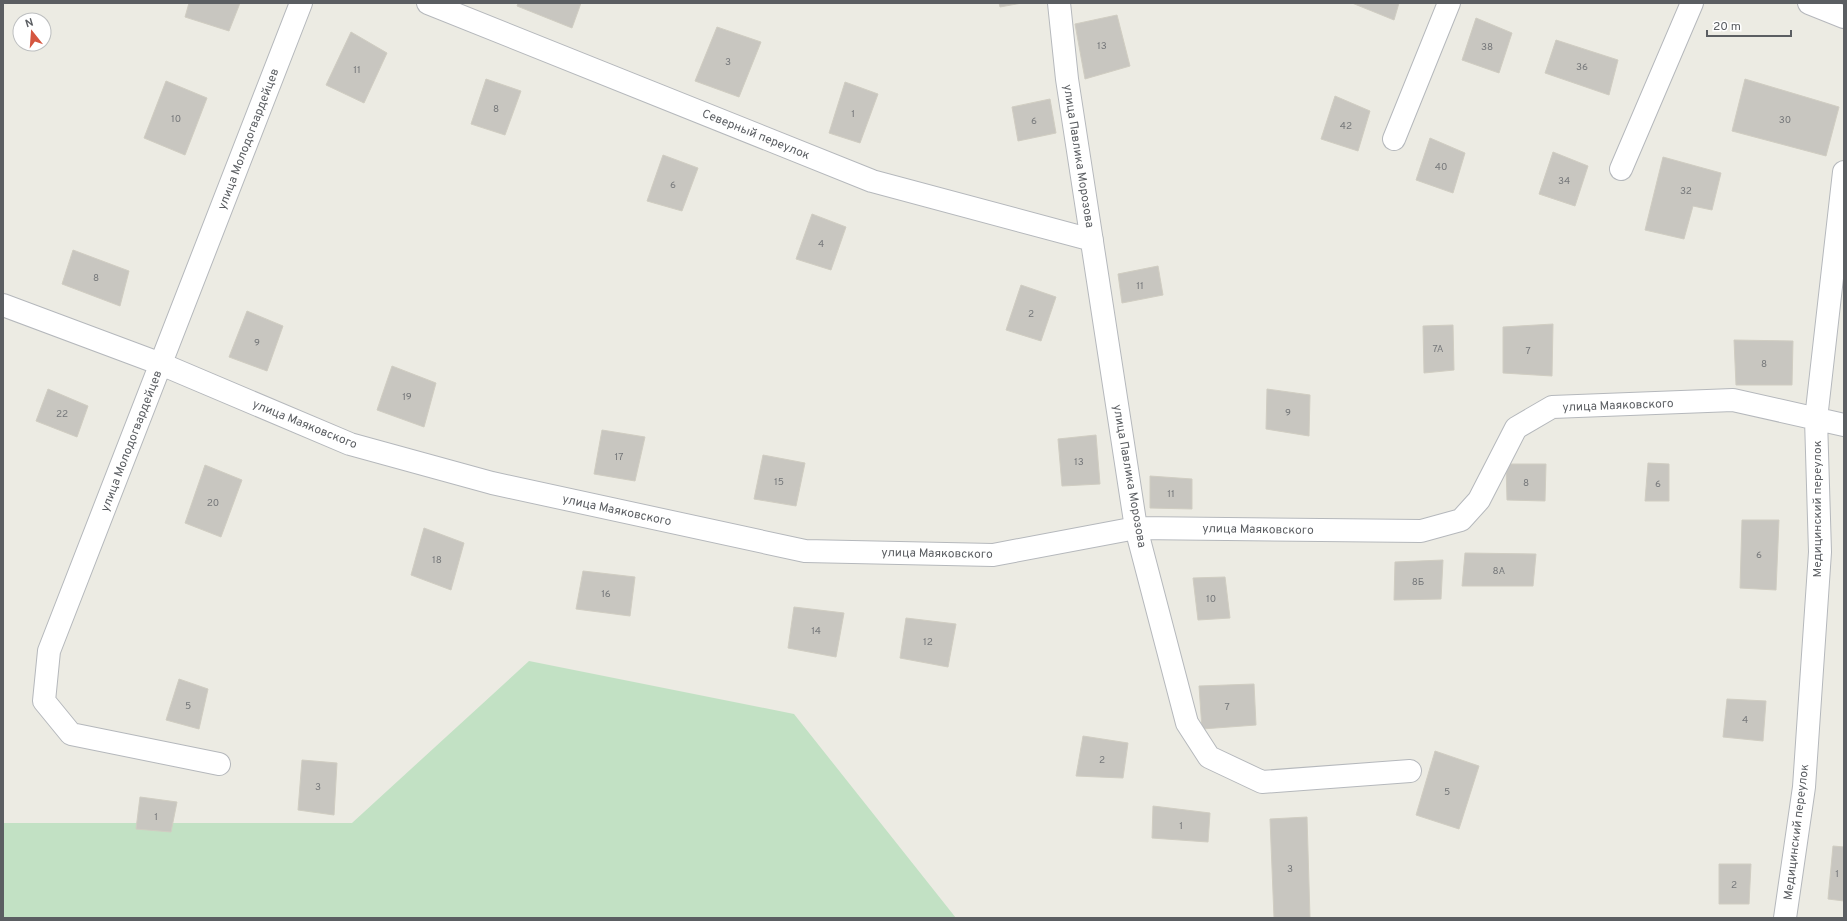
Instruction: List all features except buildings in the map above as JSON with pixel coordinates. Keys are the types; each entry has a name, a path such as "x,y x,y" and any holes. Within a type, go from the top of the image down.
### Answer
{"street":[{"name":"улица Молодогвардейцев","path":"219,764 71,734 44,701 49,651 301,3"},
{"name":"Северный переулок","path":"428,3 872,181 1092,240"},
{"name":"улица Павлика Морозова","path":"1059,3 1067,79 1136,528 1187,723 1209,757 1262,782 1410,771"},
{"path":"1394,139 1449,3"},
{"path":"1621,169 1692,3"},
{"path":"1809,3 1844,17"},
{"name":"Медицинский переулок","path":"1784,918 1804,787 1820,552 1816,419 1844,172"},
{"name":"улица Маяковского","path":"3,305 161,364 350,444 492,483 805,551 993,555 1136,528 1421,531 1461,520 1479,500 1516,428 1552,407 1733,400 1844,426"}],"green space":[{"path":"529,661 794,714 956,918 3,918 3,823 352,823"}]}
